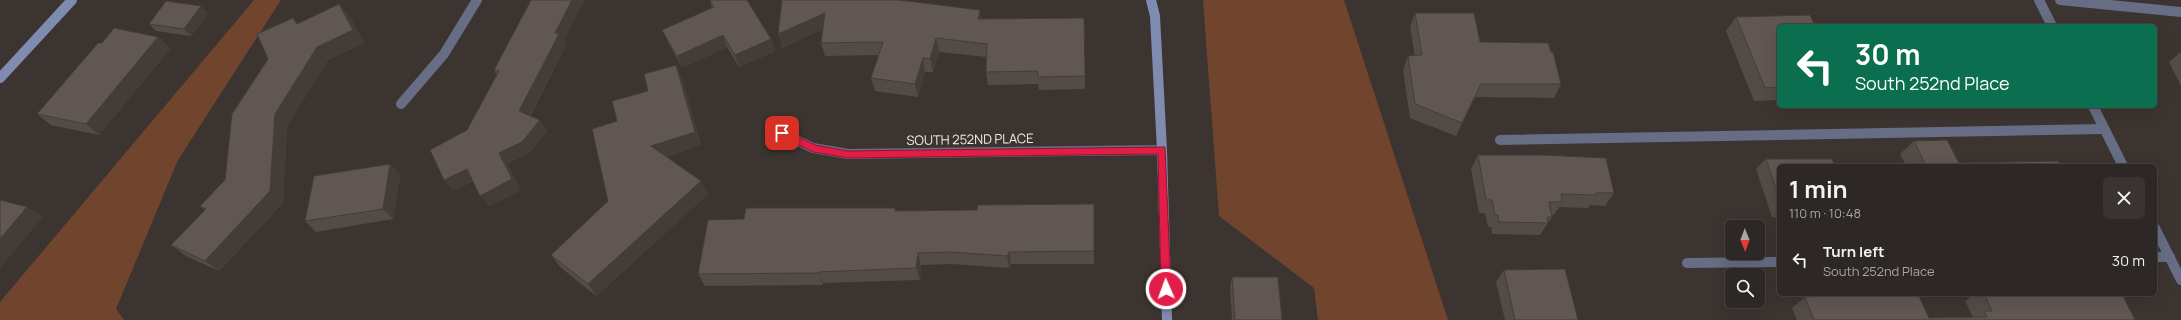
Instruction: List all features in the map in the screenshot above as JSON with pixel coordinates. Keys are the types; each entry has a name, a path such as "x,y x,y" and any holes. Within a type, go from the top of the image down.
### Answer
{"street":[{"path":"0,78 72,0"},
{"path":"401,104 444,54 477,0"},
{"path":"1151,0 1155,16 1162,150 1167,320"},
{"path":"2039,0 2051,24"},
{"path":"2060,0 2181,12"},
{"path":"2094,108 2123,164"},
{"path":"1500,140 2104,129"},
{"name":"SOUTH 252ND PLACE","path":"782,133 813,148 848,154 1162,150"},
{"path":"2157,232 2181,280"},
{"path":"2157,257 2170,256"},
{"path":"1687,264 1777,262"}],"shaded area":[{"path":"254,0 281,0 178,160 116,309 124,320 0,320 0,302"},
{"path":"1203,0 1344,0 1448,320 1318,320 1314,288 1219,216"}],"building":[{"path":"531,0 572,0 555,33 559,34 519,111 540,120 522,142 499,153 512,179 480,196 467,169 444,180 430,150 467,130 499,71 494,70"},
{"path":"747,0 771,39 735,55 723,35 677,56 662,30 714,7 710,1"},
{"path":"782,0 899,0 980,10 978,19 1084,18 1085,76 1038,77 1038,71 986,72 987,44 936,38 930,59 923,58 915,84 871,78 883,42 821,43 825,13 778,34"},
{"path":"166,1 201,6 184,29 149,24"},
{"path":"339,4 353,30 317,47 275,114 270,191 205,261 171,245 206,209 200,206 225,180 232,114 268,59 257,34 293,18 297,24"},
{"path":"1415,13 1474,13 1480,42 1548,43 1551,52 1553,52 1561,84 1481,84 1462,123 1415,104 1408,56 1422,55"},
{"path":"1810,15 1814,24 1777,24 1777,87 1765,88 1736,17"},
{"path":"114,28 158,37 86,124 37,114 98,43 102,43"},
{"path":"676,65 695,132 651,146 701,181 588,284 551,255 608,201 592,129 617,121 612,101 648,91 644,74"},
{"path":"1947,140 1959,163 2058,161 2060,164 1925,164 1914,141"},
{"path":"1478,155 1541,155 1606,158 1614,193 1596,193 1597,195 1561,194 1562,202 1549,202 1552,217 1547,217 1548,223 1499,222 1498,215 1495,215 1492,200 1486,200"},
{"path":"1766,159 1832,159 1834,164 1777,164 1777,191"},
{"path":"390,164 383,209 305,221 314,176"},
{"path":"0,200 27,207 0,239"},
{"path":"1094,204 1094,251 1009,252 1007,256 950,252 918,253 916,268 818,273 698,274 708,220 744,219 746,208 895,208 895,211 977,210 978,205"},
{"path":"1565,269 1578,320 1515,320 1504,270"},
{"path":"1232,277 1278,277 1282,320 1235,320"},
{"path":"1919,296 1929,318 1987,317 1984,311 1992,311 1985,296 2123,296 2135,320 1814,320 1805,297"}],"route":[{"path":"782,133 813,148 848,154 1162,150 1166,289"}]}
